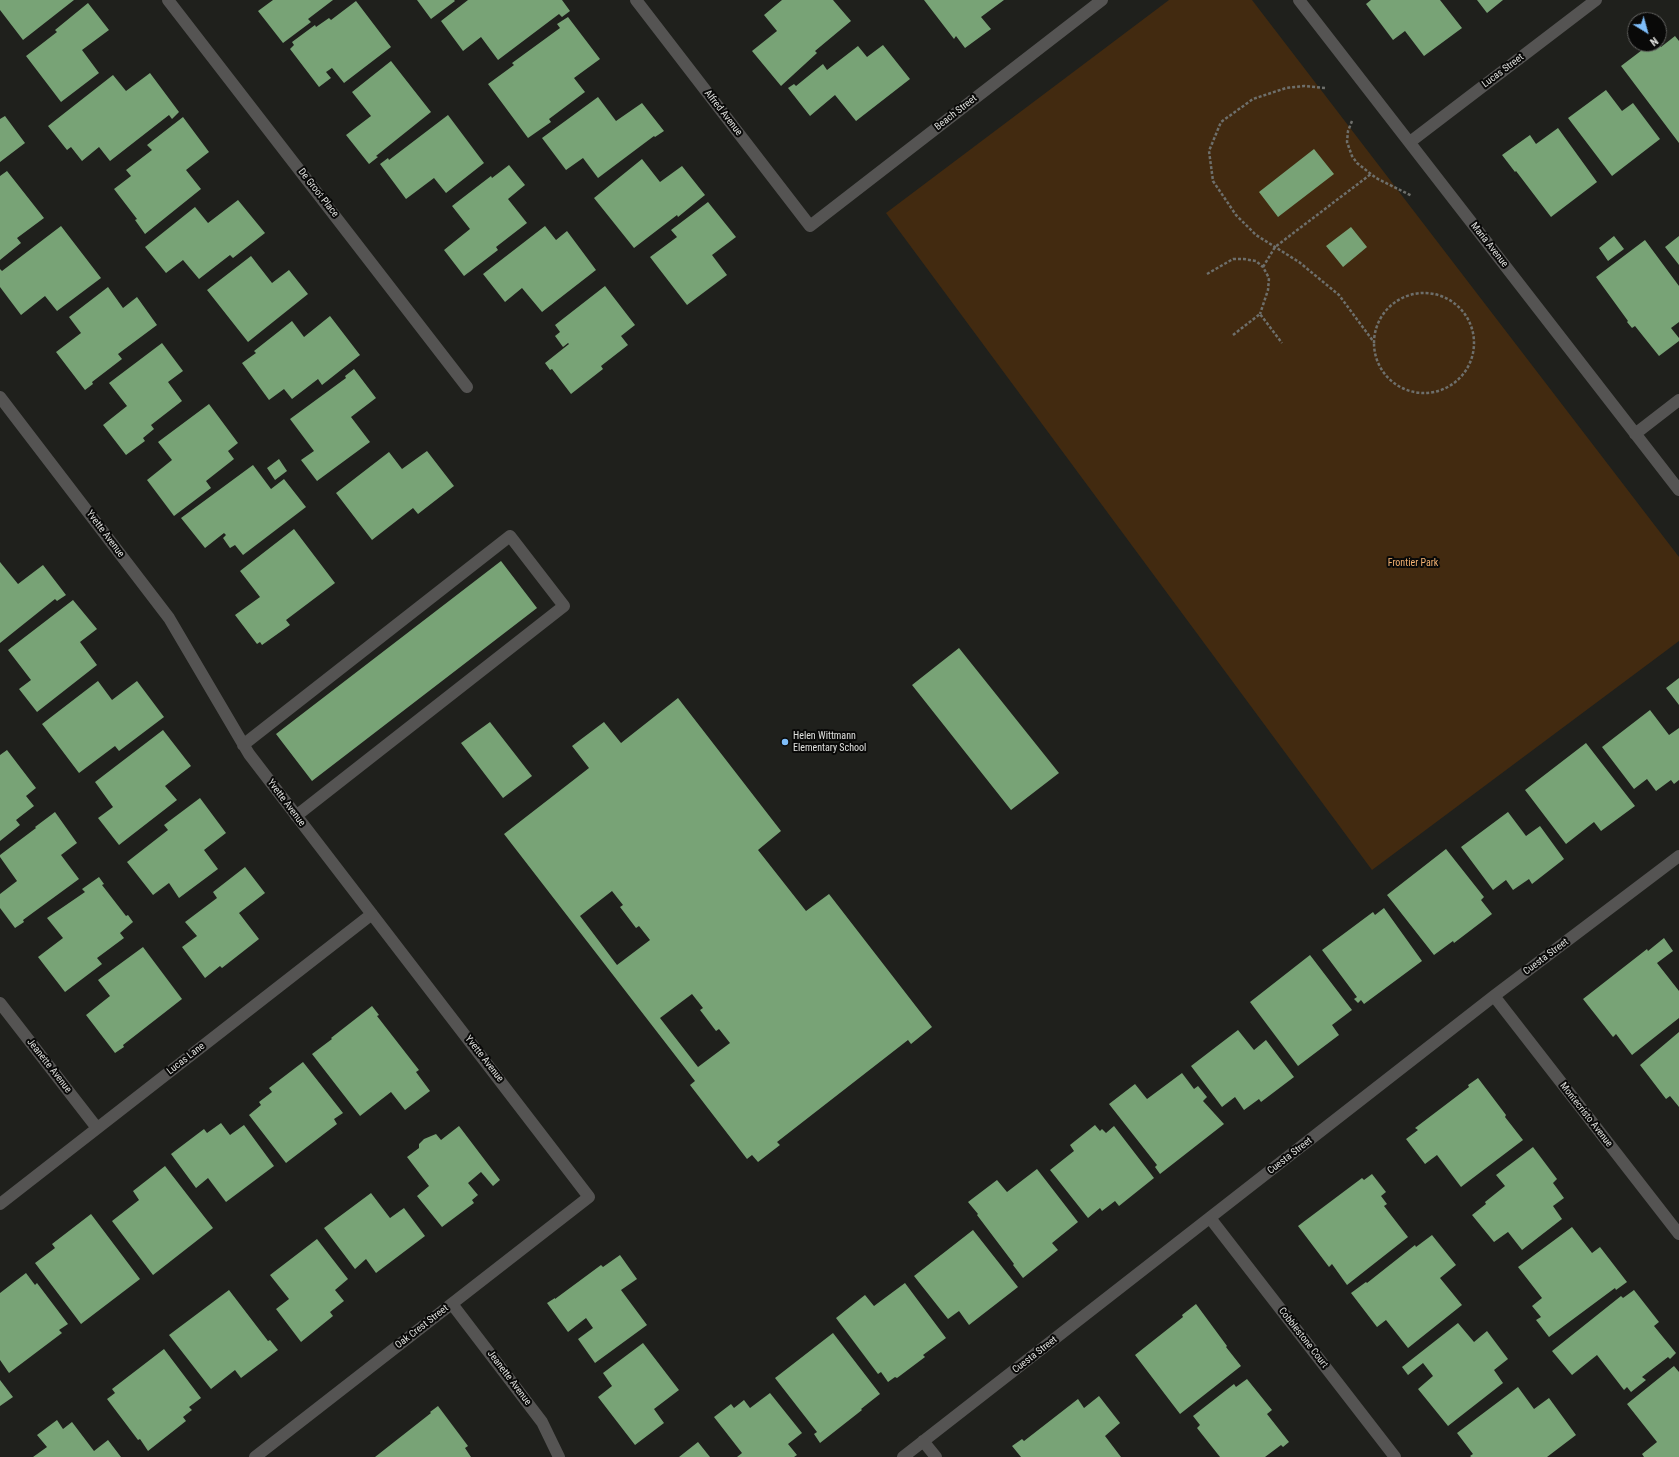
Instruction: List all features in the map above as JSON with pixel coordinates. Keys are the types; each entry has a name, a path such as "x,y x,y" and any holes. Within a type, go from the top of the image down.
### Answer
{"street":[{"name":"De Groot Place","path":"168,0 467,387"},
{"name":"Alfred Avenue","path":"636,0 810,226"},
{"name":"Beach Street","path":"810,226 1102,0"},
{"name":"Maria Avenue","path":"1299,0 1679,490"},
{"name":"Lucas Street","path":"1410,142 1596,0"},
{"name":"Yvette Avenue","path":"0,397 169,618 243,745 589,1197"},
{"path":"1635,434 1679,400"},
{"path":"243,745 510,536 564,606 296,816"},
{"name":"Cuesta Street","path":"903,1457 1494,996 1679,856"},
{"name":"Lucas Lane","path":"0,1204 372,914"},
{"name":"Montecristo Avenue","path":"1494,996 1679,1234"},
{"name":"Jeanette Avenue","path":"0,1004 97,1128"},
{"name":"Oak Crest Street","path":"255,1457 589,1197"},
{"name":"Cobblestone Court","path":"1210,1218 1395,1457"},
{"name":"Jeanette Avenue","path":"452,1304 542,1422 559,1457"},
{"path":"924,1441 936,1457"}],"path":[{"path":"1326,88 1304,86 1286,88 1253,100 1222,122 1209,151 1213,181 1236,215 1256,235 1299,262 1338,295 1373,341 1374,353 1378,364 1384,374 1392,382 1413,392 1425,393 1448,387 1457,380 1471,360 1474,349 1470,325 1460,309 1446,298 1434,294 1421,293 1409,295 1398,300 1380,317 1375,329 1373,341"},
{"path":"1352,121 1348,131 1348,142 1357,163 1370,174 1412,196"},
{"path":"1263,267 1275,247 1370,174"},
{"path":"1207,274 1233,259 1244,259 1256,261 1263,267 1269,278 1268,290 1260,314 1233,335"},
{"path":"1260,314 1282,343"}],"green space":[{"name":"Frontier Park","path":"1169,0 1252,0 1679,557 1679,641 1372,870 886,213"}],"building":[{"path":"0,0 74,0 23,40 0,10"},
{"path":"273,0 333,0 308,19 311,22 283,43 258,11"},
{"path":"417,0 454,0 455,1 431,19"},
{"path":"468,0 562,0 570,11 562,17 559,14 498,60 481,37 463,51 441,21"},
{"path":"782,0 833,0 851,21 815,51 817,53 781,86 752,51 777,31 764,15"},
{"path":"924,0 1004,0 981,17 991,29 965,48 956,36 954,39"},
{"path":"1371,0 1440,0 1462,28 1424,56 1405,31 1393,40 1366,4"},
{"path":"1477,0 1503,0 1487,13"},
{"path":"356,1 391,47 344,83 332,68 326,72 331,78 319,87 290,49 294,45 292,42 315,25 316,27 329,18 331,20"},
{"path":"88,3 109,30 82,50 99,73 61,102 26,56 57,32 55,30"},
{"path":"568,17 600,59 574,78 585,92 549,119 551,122 528,138 488,84 514,65 512,63 560,28 557,24"},
{"path":"1675,36 1679,41 1679,143 1621,66 1639,52 1667,52 1667,42"},
{"path":"883,45 910,79 856,121 835,95 810,116 788,88 794,84 796,86 823,64 827,70 858,46 867,57"},
{"path":"391,61 431,112 376,156 378,157 369,164 346,135 371,116 352,92"},
{"path":"150,73 179,112 172,119 169,115 110,161 99,147 82,161 71,147 67,150 48,126 113,75 126,91"},
{"path":"1606,90 1622,111 1633,103 1660,139 1612,176 1568,118"},
{"path":"598,97 616,121 642,103 664,131 655,137 654,136 598,178 583,158 566,170 542,138"},
{"path":"448,115 484,163 446,193 434,178 406,199 380,164 388,158 389,160"},
{"path":"5,116 25,143 0,162 0,119"},
{"path":"183,117 209,152 186,170 201,189 145,234 135,220 137,219 114,189 131,176 126,170 152,150 147,145"},
{"path":"1558,128 1597,182 1551,217 1502,155 1530,135 1536,144"},
{"path":"1314,149 1334,174 1278,217 1259,192"},
{"path":"642,159 660,182 682,166 705,195 678,217 677,215 634,248 594,198"},
{"path":"509,165 525,185 508,199 527,223 496,247 498,250 464,276 444,250 470,229 452,206 491,176 492,178"},
{"path":"7,171 44,218 17,238 21,243 0,260 0,176"},
{"path":"238,200 265,233 233,258 230,255 199,279 183,260 166,273 145,247 195,207 208,223"},
{"path":"708,202 736,237 712,255 727,275 687,305 650,257 677,237 671,230"},
{"path":"61,226 101,278 57,311 45,296 21,315 0,287 0,269 2,271"},
{"path":"545,226 556,240 567,231 596,270 542,312 522,288 505,302 483,274"},
{"path":"1351,227 1367,247 1343,267 1326,246"},
{"path":"1614,236 1624,249 1608,261 1599,248"},
{"path":"1679,236 1679,265 1665,247"},
{"path":"1645,240 1679,286 1679,322 1671,328 1679,338 1679,341 1659,356 1635,326 1632,328 1627,322 1628,321 1596,277"},
{"path":"251,256 272,283 289,270 308,294 248,342 207,290"},
{"path":"605,286 635,325 621,336 628,345 601,366 603,369 571,394 552,369 550,370 545,363 569,344 568,343 563,347 555,336 560,332 555,325"},
{"path":"108,287 123,308 137,297 157,325 118,354 122,359 92,382 93,384 85,390 56,352 81,333 69,317"},
{"path":"330,316 360,355 322,385 318,379 292,399 284,389 269,400 242,363 256,353 254,351 292,321 304,337"},
{"path":"162,343 183,371 168,382 182,401 151,425 154,429 143,438 145,441 126,455 103,425 127,406 109,383"},
{"path":"354,369 376,398 351,417 370,442 317,481 301,460 314,451 290,419 346,378 345,376"},
{"path":"209,404 238,443 228,451 234,459 206,481 211,488 174,516 147,480 172,460 158,442"},
{"path":"427,451 454,486 418,514 413,508 372,540 336,493 389,452 402,469"},
{"path":"279,459 287,471 275,480 267,468"},
{"path":"253,465 271,489 284,479 306,507 243,555 235,545 230,548 223,538 226,535 224,533 205,548 181,518"},
{"path":"294,529 335,583 286,620 290,625 262,645 260,642 257,644 235,615 260,597 240,571"},
{"path":"501,561 537,608 312,781 276,734"},
{"path":"0,562 18,584 43,565 66,595 57,601 55,599 0,643"},
{"path":"73,600 97,629 80,642 97,665 37,712 19,689 31,680 8,650"},
{"path":"959,648 1059,773 1011,810 912,685"},
{"path":"1679,678 1679,705 1666,688"},
{"path":"98,681 112,700 137,681 164,717 119,751 115,746 79,773 42,724"},
{"path":"678,698 781,831 758,850 806,911 829,894 932,1027 911,1044 908,1040 777,1142 780,1145 758,1162 752,1155 747,1159 690,1085 695,1081 504,834 589,768 572,746 604,722 621,743","holes":["612,891 623,905 620,907 636,928 639,926 650,940 617,965 580,916","692,994 703,1008 700,1010 716,1031 719,1029 730,1043 698,1067 660,1018"]},
{"path":"1650,710 1669,735 1679,728 1679,780 1674,784 1671,780 1656,791 1647,779 1634,789 1602,747"},
{"path":"490,722 532,776 503,798 461,743"},
{"path":"163,730 191,766 165,786 177,800 119,845 98,818 113,807 95,782"},
{"path":"1586,743 1635,806 1601,831 1594,822 1566,844 1525,790"},
{"path":"7,750 36,788 26,796 34,806 16,820 20,825 0,841 0,755"},
{"path":"200,798 226,833 204,850 218,869 179,898 169,883 153,895 127,862 168,830 164,825"},
{"path":"55,812 77,843 61,855 79,879 23,920 24,922 15,928 0,908 0,894 17,881 0,855"},
{"path":"1508,812 1526,836 1540,826 1564,859 1532,884 1529,879 1513,890 1506,880 1493,890 1461,847"},
{"path":"1446,849 1484,897 1481,900 1492,914 1454,943 1453,941 1434,955 1387,895"},
{"path":"245,867 265,893 239,913 259,939 222,968 220,966 205,978 182,947 197,936 185,922 217,898 213,892"},
{"path":"99,877 104,884 102,885 126,916 128,915 133,922 120,933 124,938 97,958 102,964 65,992 38,957 63,938 47,918 85,892 82,889"},
{"path":"1384,908 1422,961 1364,1004 1361,1000 1358,1003 1354,999 1357,997 1322,950 1373,912 1375,915"},
{"path":"1664,938 1673,951 1657,963 1679,991 1679,1018 1632,1055 1616,1034 1613,1037 1583,999 1647,949 1648,951"},
{"path":"143,947 182,999 123,1045 124,1047 115,1053 86,1015 110,996 98,980"},
{"path":"1310,955 1352,1010 1332,1025 1339,1035 1298,1066 1250,1002"},
{"path":"372,1006 379,1015 377,1016 419,1070 416,1072 430,1091 405,1110 391,1092 360,1116 312,1054"},
{"path":"1238,1030 1254,1050 1266,1040 1294,1077 1261,1102 1259,1099 1244,1110 1235,1097 1222,1107 1191,1066"},
{"path":"1679,1032 1679,1107 1670,1096 1666,1099 1640,1065"},
{"path":"303,1062 343,1113 334,1119 337,1124 286,1163 249,1115 261,1105 259,1102 272,1092 269,1088"},
{"path":"1182,1073 1194,1089 1198,1086 1207,1097 1203,1101 1224,1124 1160,1174 1155,1167 1157,1165 1109,1104 1135,1084 1147,1099"},
{"path":"1478,1078 1523,1140 1461,1187 1437,1155 1425,1164 1406,1139 1418,1130 1415,1128 1469,1087 1468,1085"},
{"path":"221,1123 230,1135 244,1125 274,1166 226,1202 208,1178 196,1188 171,1154 204,1129 207,1133"},
{"path":"1095,1125 1100,1131 1102,1129 1106,1133 1114,1126 1154,1178 1119,1206 1115,1201 1102,1211 1100,1208 1088,1218 1050,1170 1074,1151 1070,1145"},
{"path":"459,1126 500,1180 493,1186 481,1172 468,1183 478,1195 472,1200 474,1203 442,1227 417,1196 429,1186 407,1157 419,1148 419,1144 424,1139 436,1134 441,1140"},
{"path":"1533,1147 1557,1179 1553,1183 1564,1198 1553,1206 1562,1219 1522,1250 1508,1232 1494,1242 1472,1215 1505,1186 1496,1175"},
{"path":"165,1166 213,1228 153,1275 112,1221 139,1200 133,1191"},
{"path":"1037,1169 1078,1222 1052,1243 1058,1250 1023,1278 968,1202 997,1180 1007,1192"},
{"path":"1372,1174 1386,1192 1381,1196 1387,1204 1384,1206 1408,1237 1347,1285 1332,1264 1329,1267 1298,1226 1362,1178 1364,1180"},
{"path":"371,1193 390,1218 404,1208 425,1236 376,1273 366,1259 355,1269 324,1228"},
{"path":"91,1214 140,1279 81,1324 35,1263 55,1248 52,1244"},
{"path":"1572,1227 1592,1253 1600,1247 1627,1282 1616,1290 1615,1288 1549,1337 1536,1320 1541,1317 1532,1306 1542,1298 1518,1267"},
{"path":"973,1230 1018,1287 969,1325 959,1311 948,1319 914,1276"},
{"path":"1432,1235 1456,1265 1440,1278 1462,1305 1408,1348 1386,1320 1377,1327 1351,1293 1366,1282 1367,1283 1415,1245 1416,1247"},
{"path":"317,1239 348,1279 335,1290 344,1301 330,1312 333,1316 301,1342 276,1309 289,1299 270,1275"},
{"path":"620,1255 637,1279 621,1290 647,1325 595,1363 578,1339 593,1328 586,1318 568,1332 547,1303 555,1299 601,1265 603,1267"},
{"path":"26,1273 35,1285 37,1283 68,1324 59,1330 62,1333 9,1373 0,1360 0,1293"},
{"path":"905,1283 946,1338 923,1355 925,1357 897,1378 895,1377 888,1382 881,1372 878,1374 836,1318 865,1295 874,1306"},
{"path":"229,1290 268,1341 270,1340 278,1350 241,1378 235,1370 211,1389 169,1335"},
{"path":"1634,1290 1659,1322 1654,1326 1676,1353 1670,1359 1668,1357 1642,1377 1646,1380 1631,1392 1627,1387 1624,1390 1597,1355 1572,1375 1552,1351 1621,1296 1623,1298"},
{"path":"1196,1304 1241,1366 1180,1414 1135,1355 1183,1317 1182,1315"},
{"path":"1458,1323 1474,1342 1487,1331 1508,1359 1494,1370 1503,1383 1448,1426 1418,1389 1433,1376 1423,1363 1408,1375 1402,1367"},
{"path":"833,1333 880,1394 820,1443 814,1434 817,1432 775,1378"},
{"path":"643,1343 679,1390 654,1409 664,1423 635,1445 598,1397 612,1386 603,1373"},
{"path":"164,1349 201,1398 189,1407 192,1410 183,1417 186,1421 148,1451 107,1399 115,1393 112,1389"},
{"path":"1674,1366 1679,1372 1679,1457 1644,1457 1642,1454 1657,1442 1627,1404"},
{"path":"1247,1379 1272,1410 1267,1414 1289,1442 1283,1447 1281,1445 1265,1457 1220,1457 1197,1428 1200,1425 1193,1416 1234,1384 1236,1387"},
{"path":"0,1380 13,1397 0,1406"},
{"path":"1518,1387 1534,1409 1549,1398 1576,1435 1547,1457 1471,1457 1470,1456 1473,1454 1457,1433"},
{"path":"770,1393 802,1433 788,1444 797,1455 794,1457 737,1457 742,1453 714,1417 731,1404 734,1408 744,1400 750,1408"},
{"path":"1099,1396 1120,1423 1105,1436 1121,1457 1021,1457 1012,1446 1022,1439 1024,1441 1078,1399 1084,1408"},
{"path":"438,1406 468,1446 465,1448 471,1457 375,1457 431,1413 430,1412"},
{"path":"57,1420 63,1429 72,1422 94,1451 108,1440 121,1457 33,1457 47,1447 37,1435"},
{"path":"698,1442 710,1457 679,1457"}],"place":[{"name":"Helen Wittmann Elementary School","path":"785,742"}]}
